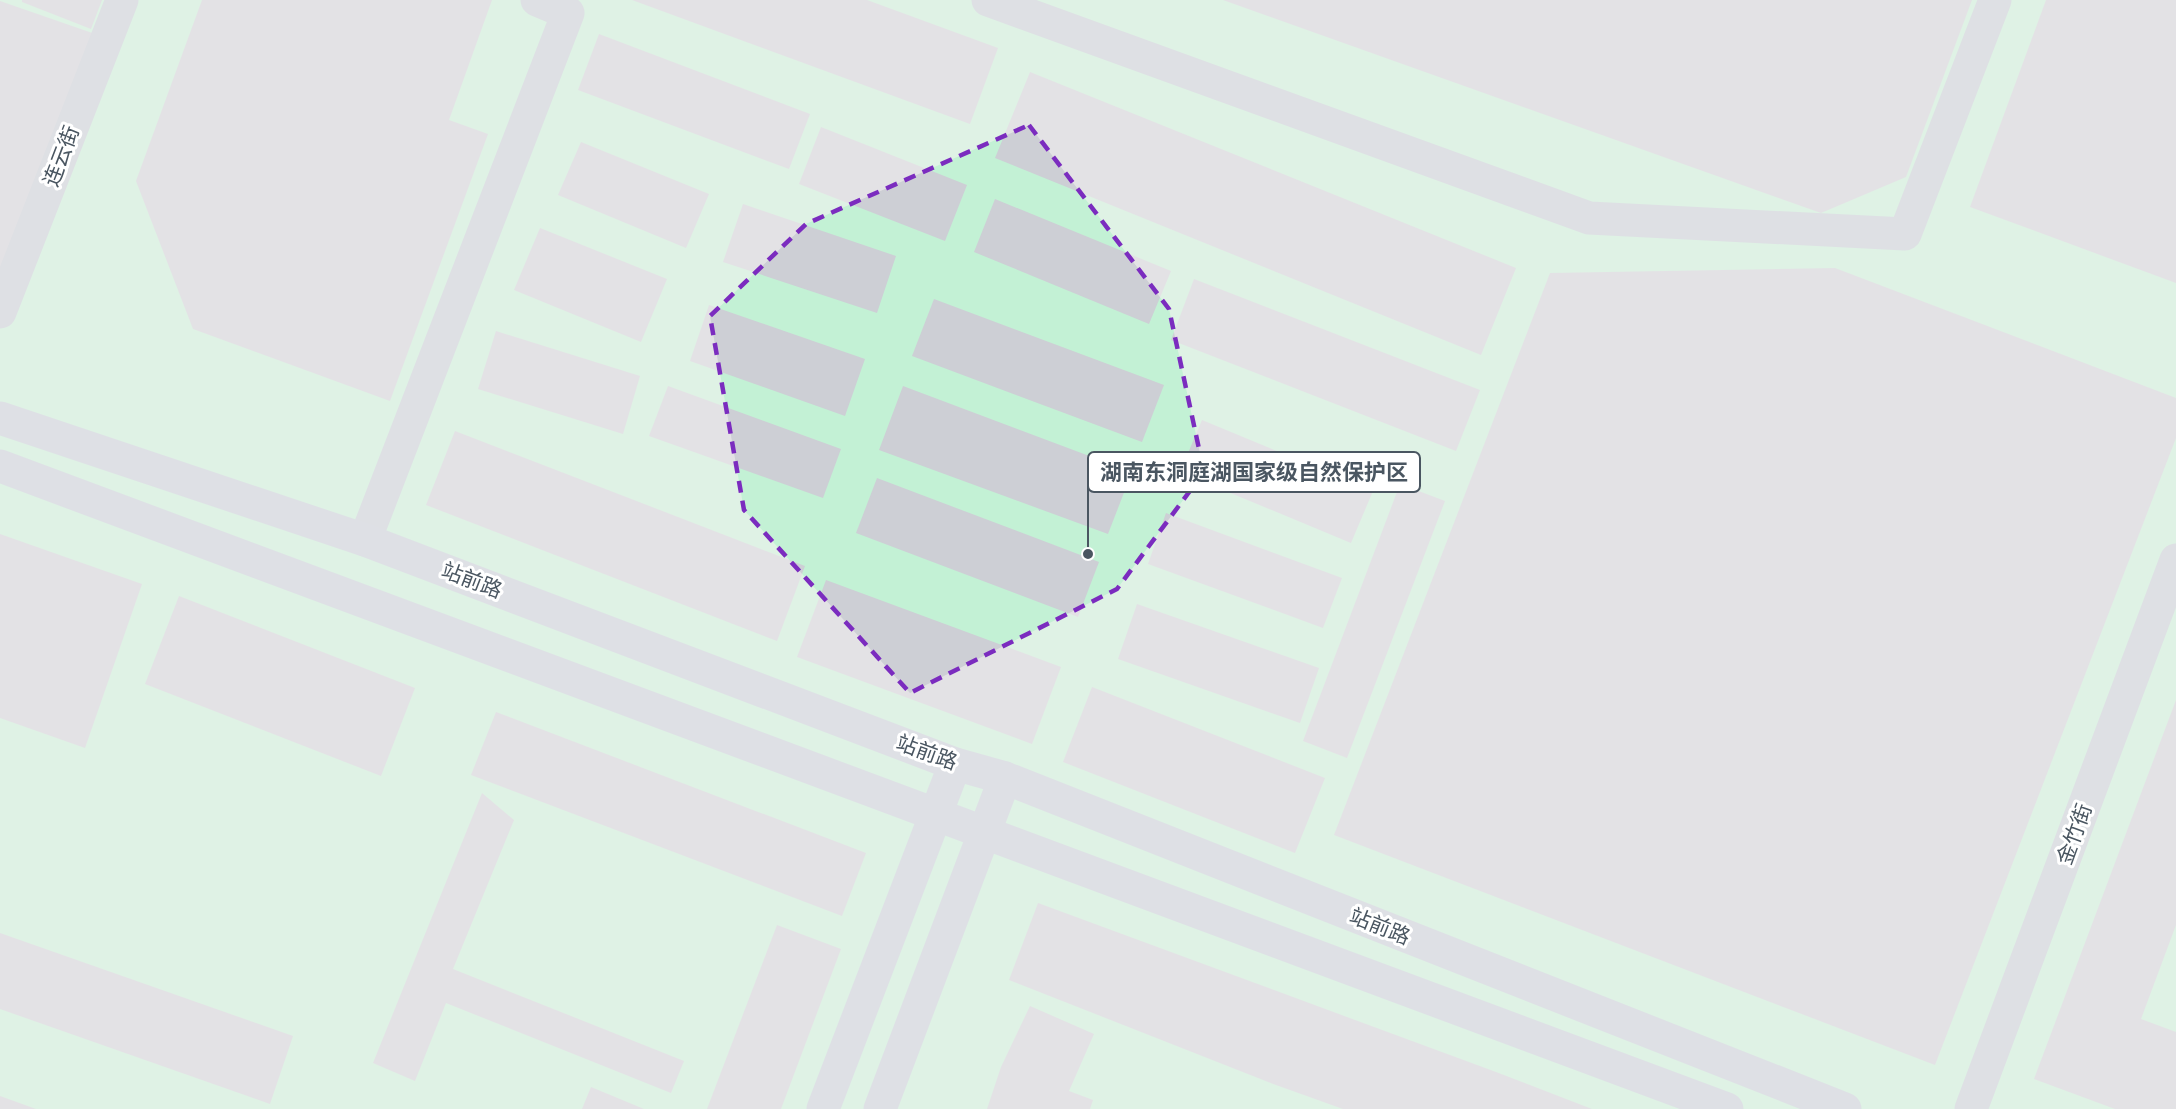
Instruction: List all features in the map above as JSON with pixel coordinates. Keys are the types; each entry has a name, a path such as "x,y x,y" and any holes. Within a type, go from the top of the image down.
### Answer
{"main road":[{"name":"站前路","path":"0,418 365,540 955,764 1005,778 1845,1109"},
{"path":"0,466 1727,1109"},
{"path":"823,1109 955,764"},
{"path":"880,1109 1005,778"}],"street":[{"name":"连云街","path":"0,312 122,0"},
{"path":"365,540 568,13 537,0"},
{"path":"988,0 1589,218 1905,234 1995,0"},
{"name":"金竹街","path":"1971,1109 2176,560"}],"highlighted area":[{"path":"1029,125 1169,309 1204,472 1117,589 910,693 744,510 710,316 806,224"}],"green space":[{"path":"0,0 2176,0 2176,1109 0,1109"}],"building":[{"path":"22,0 102,0 91,29 22,2"},
{"path":"202,0 492,0 449,120 488,134 390,401 193,329 136,181"},
{"path":"632,0 867,0 998,48 970,124"},
{"path":"1223,0 1972,0 1906,177 1821,213"},
{"path":"2046,0 2176,0 2176,283 1970,207"},
{"path":"0,1 98,35 0,273"},
{"path":"599,34 810,114 789,169 578,90"},
{"path":"1030,72 1516,268 1481,355 995,158"},
{"path":"821,127 967,185 945,241 799,184"},
{"path":"581,142 709,194 686,248 558,195"},
{"path":"995,199 1171,271 1149,324 974,252"},
{"path":"743,204 896,256 877,313 723,262"},
{"path":"540,228 667,279 641,342 514,290"},
{"path":"1835,268 2176,398 2176,438 1935,1065 1334,835 1550,273"},
{"path":"1194,279 1480,390 1456,451 1171,340"},
{"path":"934,299 1164,385 1142,442 912,356"},
{"path":"709,305 865,359 845,416 690,361"},
{"path":"496,331 640,376 623,434 478,389"},
{"path":"668,386 841,449 823,498 649,436"},
{"path":"903,386 1132,472 1108,534 879,450"},
{"path":"1202,420 1373,491 1351,543 1180,472"},
{"path":"455,431 805,566 777,641 426,505"},
{"path":"877,478 1099,562 1078,617 856,533"},
{"path":"1400,484 1445,501 1347,758 1303,741"},
{"path":"1166,513 1342,578 1323,628 1148,564"},
{"path":"0,534 142,584 85,748 0,718"},
{"path":"826,580 1061,667 1032,744 797,657"},
{"path":"179,596 415,688 381,776 145,684"},
{"path":"1137,604 1319,668 1300,723 1118,659"},
{"path":"1092,687 1325,778 1295,853 1063,762"},
{"path":"2176,700 2176,925 2141,1019 2176,1032 2176,1109 2115,1109 2034,1079"},
{"path":"496,712 866,853 842,916 471,775"},
{"path":"482,793 514,820 453,969 684,1061 671,1093 446,1003 415,1081 373,1063"},
{"path":"1038,903 1592,1109 1343,1109 1276,1085 1009,980"},
{"path":"777,925 841,949 781,1109 707,1109"},
{"path":"0,933 293,1036 270,1104 0,1009"},
{"path":"1030,1006 1094,1034 1069,1091 1093,1100 1090,1109 987,1109 1001,1067"},
{"path":"591,1087 644,1109 582,1109"},
{"path":"0,1096 36,1109 0,1109"}],"place":[{"name":"湖南东洞庭湖国家级自然保护区","path":"1088,554"}]}
